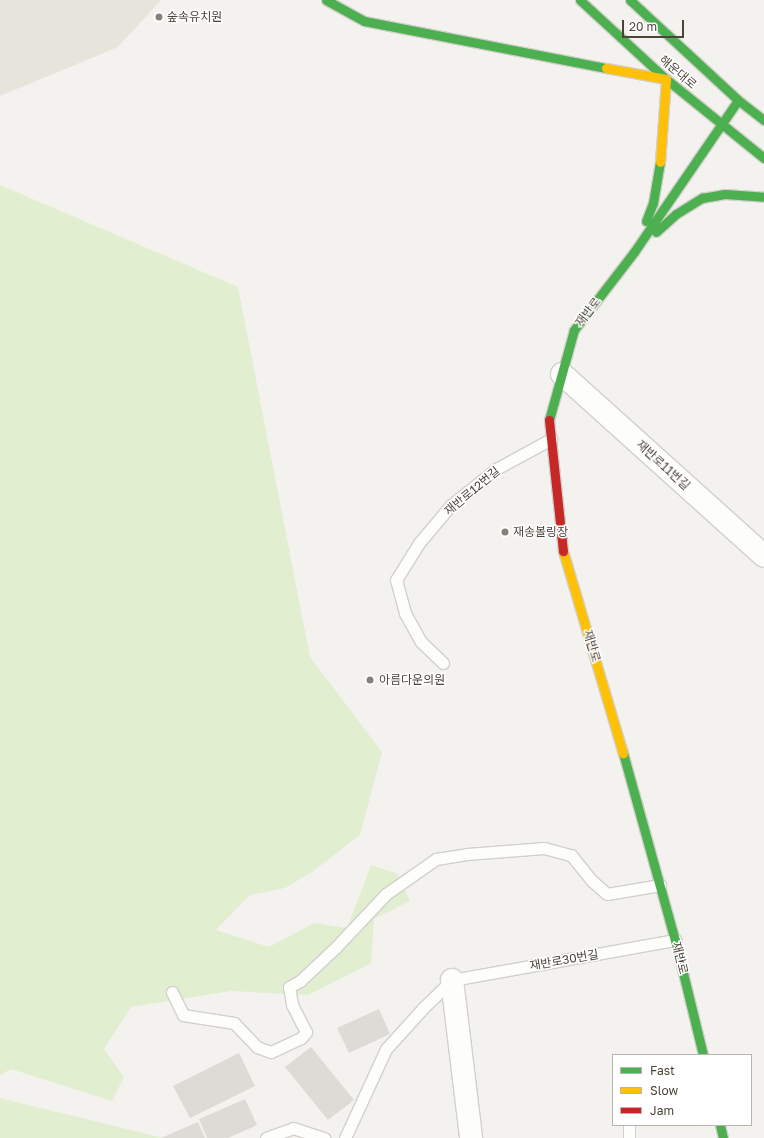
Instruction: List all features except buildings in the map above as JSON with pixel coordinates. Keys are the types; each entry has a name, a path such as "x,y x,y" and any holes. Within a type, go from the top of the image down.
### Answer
{"main road":[{"path":"326,0 364,21 666,79"},
{"name":"해운대로","path":"580,0 666,79 764,158"},
{"name":"해운대로","path":"630,0 738,100 764,120"},
{"name":"재반로","path":"634,252 653,203 660,166 666,79"},
{"name":"재반로","path":"703,1054 675,940 611,709 563,555 549,419 574,330 634,252 738,100"},
{"path":"634,252 676,214 702,198 726,194 764,197"},
{"path":"720,1126 723,1138"}],"street":[{"name":"재반로11번길","path":"562,374 764,556"},
{"path":"452,980 471,1138"}],"lane":[{"name":"재반로12번길","path":"443,663 421,642 405,613 396,580 419,543 451,505 496,469 551,439"},
{"path":"172,992 183,1015 234,1023 257,1048 270,1052 301,1038 306,1032 292,1004 288,987 300,981 331,952 386,894 436,859 467,854 544,848 571,855 591,880 607,894 660,885"},
{"name":"재반로30번길","path":"452,980 675,940"},
{"path":"345,1138 386,1050 423,1008 452,980"},
{"path":"629,1126 629,1138"},
{"path":"266,1138 293,1128 324,1138"}],"shaded area":[{"path":"0,0 161,0 118,47 0,96"}],"green space":[{"path":"0,185 238,287 310,657 382,752 360,835 312,872 285,888 250,895 216,930 269,947 314,923 347,928 371,865 398,874 410,901 374,919 371,963 308,995 231,991 131,1007 104,1049 124,1077 112,1101 11,1069 0,1075"},
{"path":"0,1098 163,1138 0,1138"}],"traffic: fast":[{"path":"326,0 364,21 606,68"},
{"path":"580,0 666,79 764,158"},
{"path":"630,0 738,100 764,120"},
{"path":"549,420 574,330 634,252 738,100"},
{"path":"646,221 653,203 660,162"},
{"path":"656,232 676,214 702,198 725,194 764,197"},
{"path":"623,753 675,940 703,1054"},
{"path":"720,1126 723,1138"}],"traffic: slow":[{"path":"606,68 666,79 660,162"},
{"path":"563,551 623,753"}],"traffic: jam":[{"path":"549,420 563,551"}],"place":[{"name":"숲속유치원","path":"159,17"},
{"name":"재송볼링장","path":"505,532"},
{"name":"아름다운의원","path":"370,680"}]}
